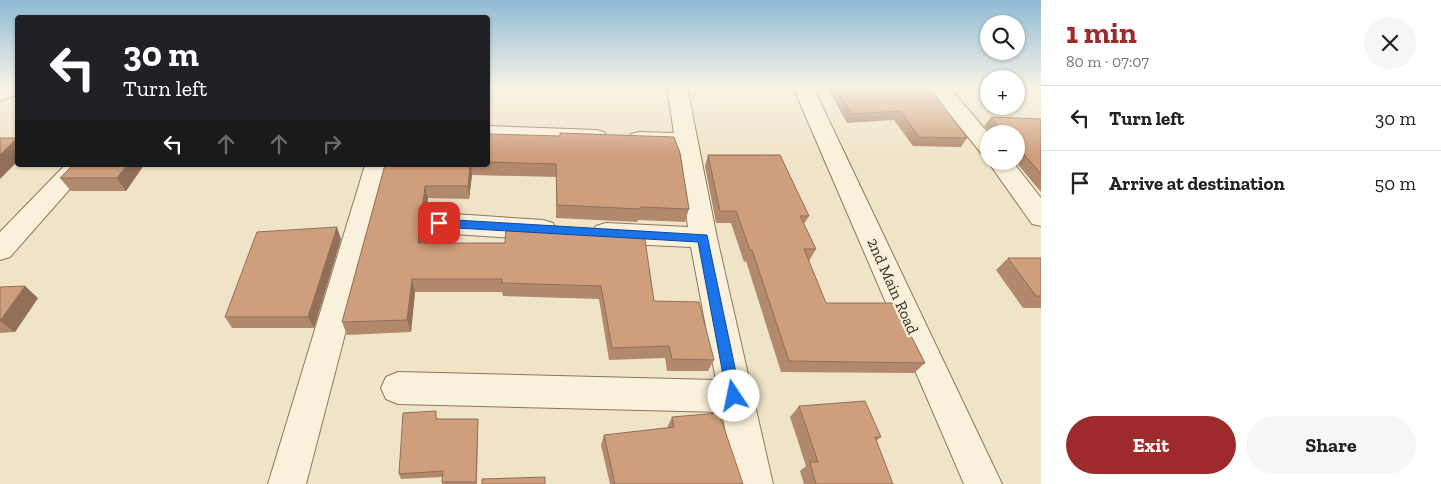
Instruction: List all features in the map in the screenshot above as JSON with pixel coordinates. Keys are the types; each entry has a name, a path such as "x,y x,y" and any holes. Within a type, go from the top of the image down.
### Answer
{"street":[{"path":"680,110 734,396 754,484"},
{"name":"2nd Main Road","path":"814,110 983,484"},
{"path":"957,110 980,137"},
{"path":"490,133 685,141"},
{"path":"0,250 76,167"},
{"path":"287,484 376,167"},
{"path":"1007,170 1041,217"},
{"path":"0,216 29,218"},
{"path":"439,223 703,238"},
{"path":"398,388 734,396"}],"building":[{"path":"849,110 946,110 967,138 919,137 900,111 852,114"},
{"path":"991,117 1041,119 1041,174 1025,156 1025,125 997,125"},
{"path":"560,133 674,137 680,153 689,209 557,205 556,164 490,162 490,134 560,136"},
{"path":"0,138 15,138 15,140 0,155"},
{"path":"708,155 780,155 809,216 800,216 816,249 804,249 826,303 894,303 925,363 789,361 752,250 750,250 736,211 720,211"},
{"path":"71,167 125,167 117,178 60,178"},
{"path":"384,167 470,167 468,186 425,186 418,243 505,243 506,226 644,233 654,301 699,302 714,360 672,359 669,346 612,348 601,286 502,283 502,279 412,279 407,320 342,322"},
{"path":"337,227 308,317 225,317 257,232"},
{"path":"1008,258 1041,258 1041,296 1036,296"},
{"path":"25,286 0,321 0,287"},
{"path":"865,401 881,437 875,437 893,484 816,484 810,462 818,462 799,406"},
{"path":"436,411 436,419 478,419 476,482 442,482 443,471 399,474 403,413"},
{"path":"719,413 743,484 615,484 604,435 674,427 672,417"},
{"path":"545,477 545,484 482,484 482,479"}],"route":[{"path":"439,223 703,238 734,396"}]}
